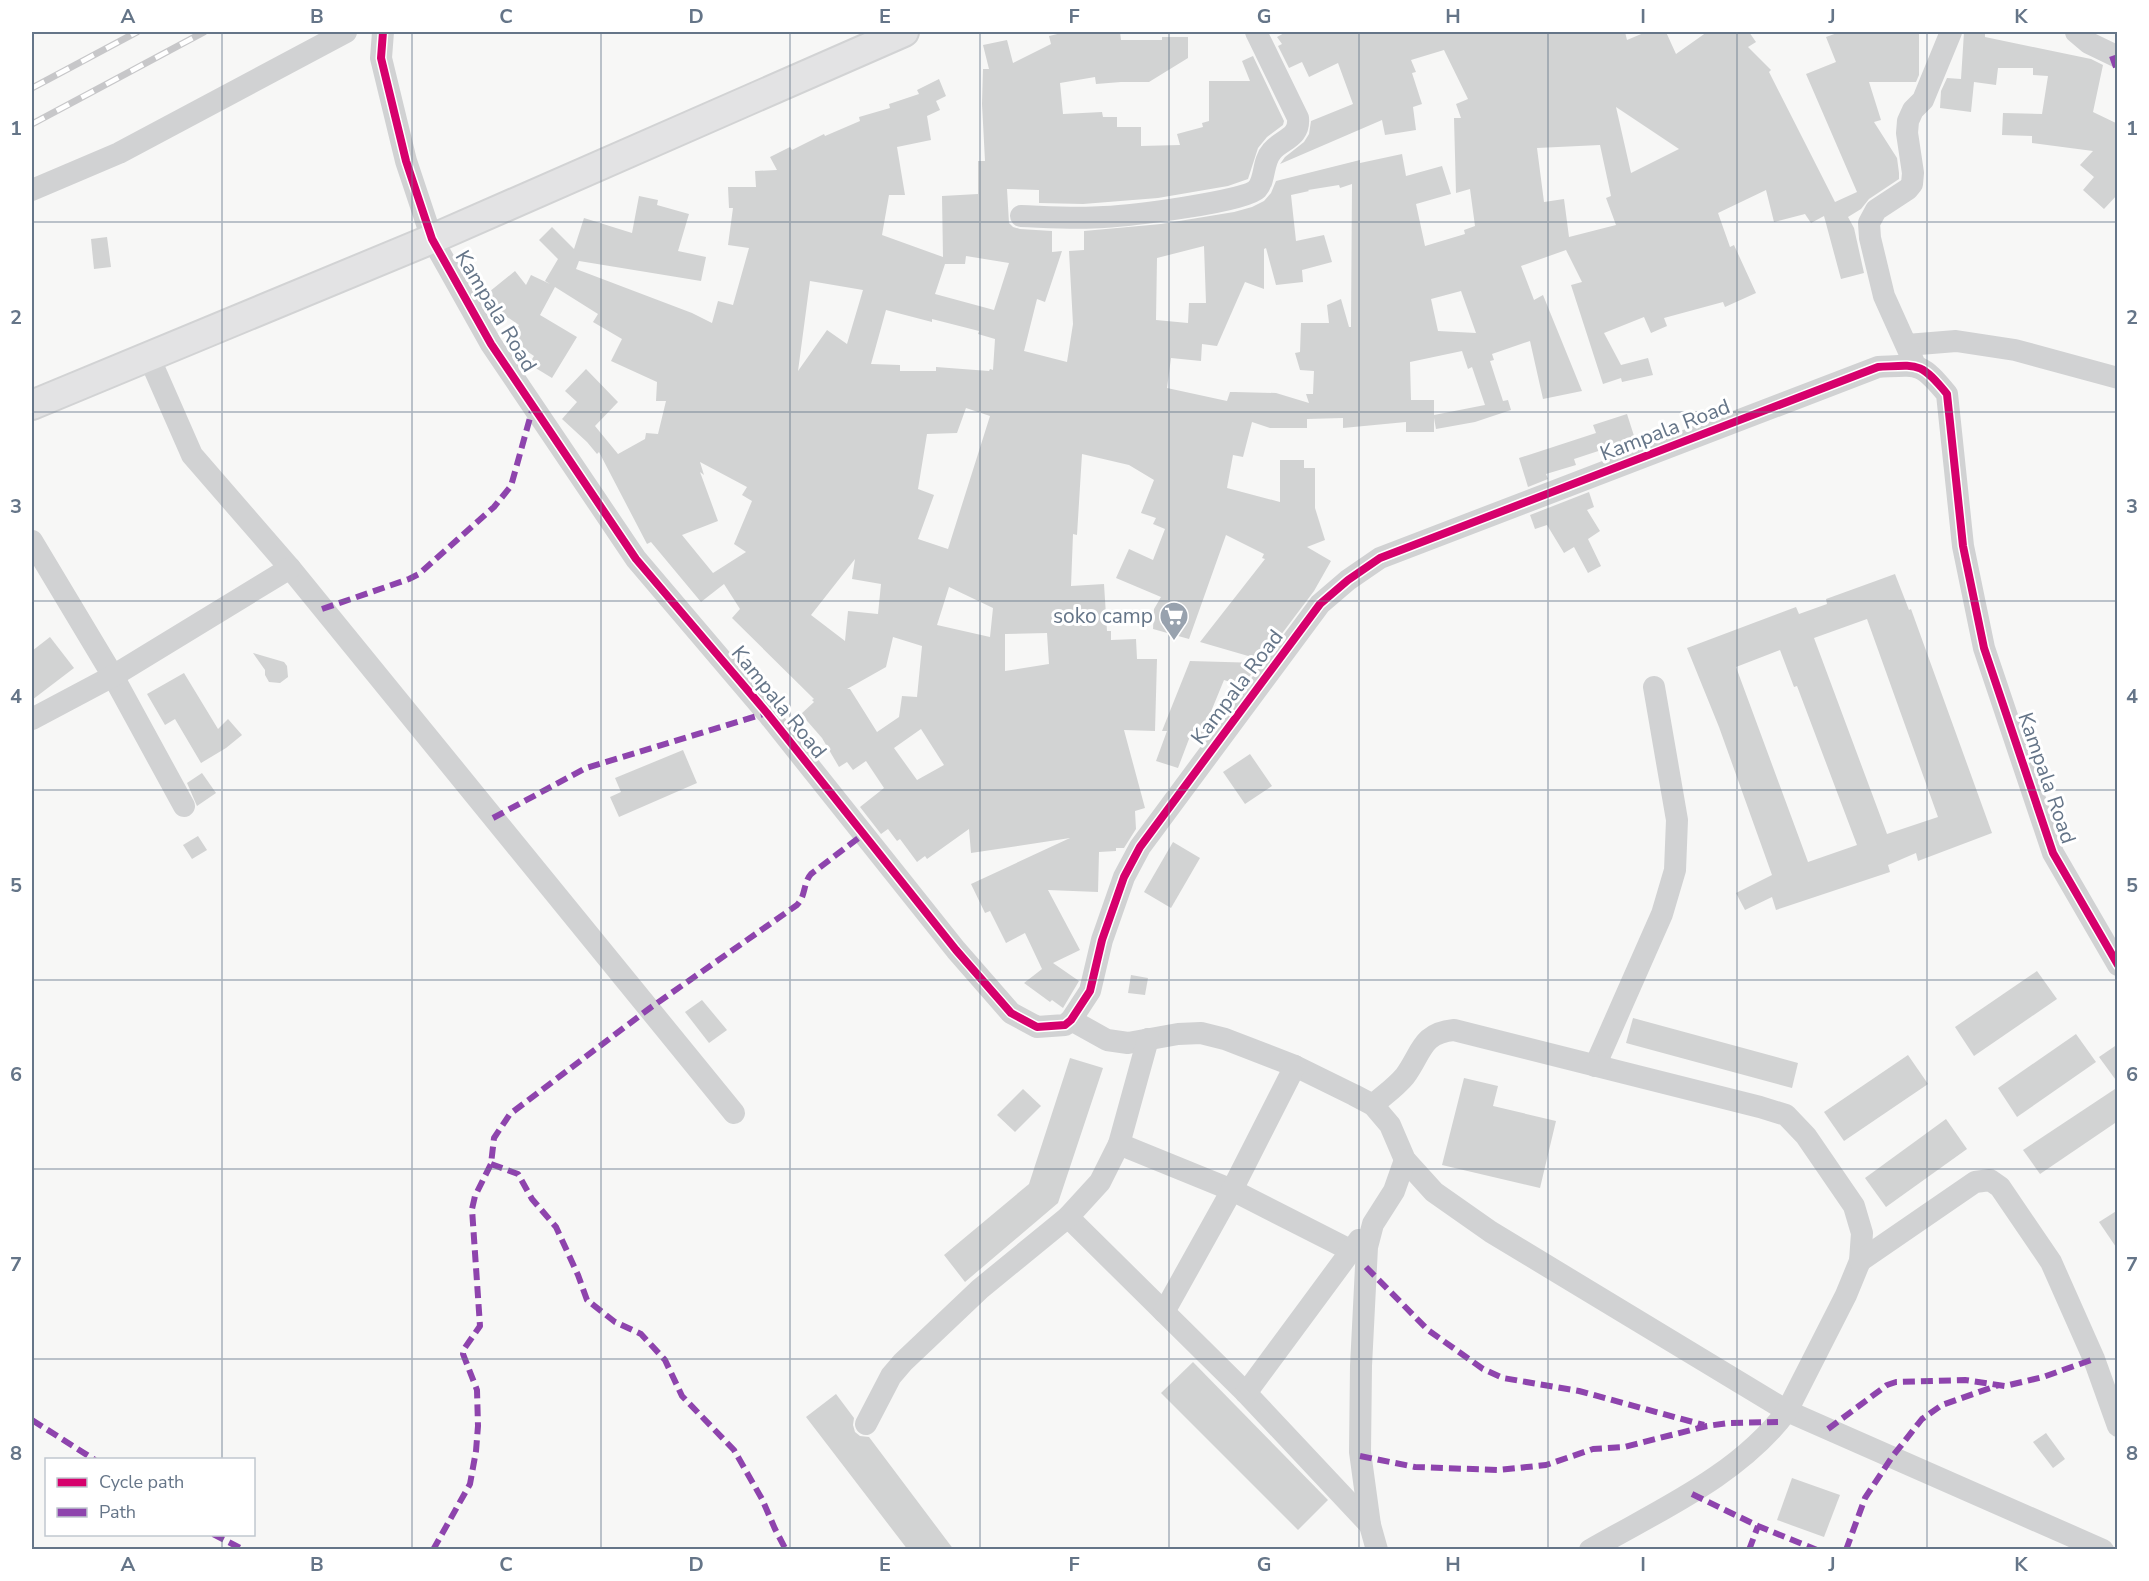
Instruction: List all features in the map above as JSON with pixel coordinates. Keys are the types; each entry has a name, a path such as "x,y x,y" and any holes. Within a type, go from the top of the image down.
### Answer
{"main road":[{"path":"32,405 432,239 904,32"}],"street":[{"path":"32,190 119,153 346,32"},
{"name":"Kampala Road","path":"383,32 381,57 406,161 432,239 491,344 636,559 767,713 956,950 1011,1013 1036,1027 1065,1025 1071,1020 1090,991 1109,919 1124,877 1140,847 1320,604 1348,580 1380,558 1911,355 1931,374 1947,394 1963,546 1984,648 2052,853 2118,965"},
{"path":"1021,216 1106,217 1226,200 1246,196 1257,189 1270,153 1279,144 1295,135 1299,126 1298,118 1256,32"},
{"path":"1950,32 1923,100 1913,110 1908,121 1912,184 1876,210 1869,223 1870,238 1884,296 1911,355 1956,341 2015,350 2118,378"},
{"path":"2076,32 2089,43 2118,57"},
{"path":"149,357 192,455 290,568 734,1113"},
{"path":"32,541 37,566 113,676 184,806"},
{"path":"32,719 113,676 290,568"},
{"path":"1595,1066 1662,914 1675,870 1677,819 1654,687"},
{"path":"1071,1020 1107,1040 1128,1043 1178,1034 1201,1033 1225,1039 1295,1066 1373,1105 1390,1125 1405,1160 1434,1192 1491,1232 1786,1410 2103,1550"},
{"path":"1373,1105 1404,1076 1428,1039 1441,1031 1454,1030 1786,1115 1806,1136 1854,1206 1862,1233 1860,1261 1846,1296 1778,1422 1744,1454 1692,1494 1590,1550"},
{"path":"866,1424 879,1396 903,1362 980,1289 1068,1217 1100,1182 1119,1144 1148,1039"},
{"path":"1164,1312 1232,1190 1295,1066"},
{"path":"1119,1144 1232,1190 1350,1250"},
{"path":"1246,1393 1350,1250 1373,1224 1394,1191 1405,1160"},
{"path":"1860,1261 1975,1182 1990,1180 2000,1187 2051,1262 2094,1359 2118,1426"},
{"path":"1068,1217 1246,1393 1370,1525"},
{"path":"1373,1224 1367,1247 1361,1366 1360,1452 1370,1525 1377,1550"}],"building":[{"path":"1066,32 1120,32 1121,40 1162,40 1162,37 1188,37 1188,58 1149,82 1096,84 1095,77 1060,83 1063,114 1102,112 1103,117 1117,117 1117,127 1141,127 1141,146 1180,145 1177,134 1203,127 1202,123 1209,121 1209,81 1250,81 1242,61 1253,56 1284,121 1283,125 1267,137 1258,148 1248,179 1228,186 1158,198 1083,204 1039,203 1039,190 1007,189 1009,223 1020,229 1052,231 1052,252 1062,251 1045,302 1037,299 1024,351 1067,362 1073,324 1069,251 1084,250 1084,231 1161,224 1234,212 1264,201 1271,193 1276,181 1360,160 1360,163 1402,154 1406,176 1442,166 1451,194 1416,204 1425,246 1465,234 1464,230 1475,226 1470,189 1456,193 1454,118 1461,118 1456,104 1468,99 1444,50 1411,60 1416,72 1412,73 1422,104 1413,107 1416,130 1385,135 1382,120 1280,164 1304,142 1309,134 1311,121 1353,104 1338,63 1309,77 1302,62 1289,68 1278,46 1282,44 1277,37 1286,32 1625,32 1627,40 1646,32 1666,32 1676,54 1707,32 1749,32 1756,42 1748,47 1771,70 1769,72 1835,202 1857,192 1806,74 1836,62 1826,37 1840,32 1919,32 1919,75 1916,82 1869,82 1881,120 1874,122 1897,158 1899,179 1869,199 1861,209 1848,217 1854,228 1864,273 1841,279 1824,216 1811,223 1805,214 1774,222 1766,190 1718,213 1730,247 1734,245 1756,293 1725,307 1723,302 1664,318 1667,326 1651,333 1644,317 1604,333 1621,365 1648,358 1653,375 1622,382 1621,378 1603,384 1571,285 1582,282 1566,250 1521,266 1534,300 1543,295 1582,391 1543,399 1530,341 1492,354 1494,360 1490,361 1503,401 1508,400 1511,410 1475,422 1436,429 1434,418 1434,432 1406,432 1406,422 1343,428 1343,418 1307,419 1307,428 1270,428 1252,422 1243,457 1233,455 1227,488 1280,502 1280,460 1304,460 1304,468 1315,468 1315,508 1325,540 1307,547 1331,561 1314,591 1262,660 1200,642 1265,559 1262,558 1264,554 1226,535 1189,639 1153,629 1154,609 1161,597 1116,578 1129,549 1153,560 1165,529 1153,524 1156,518 1141,513 1154,480 1129,465 1082,454 1077,535 1073,534 1071,586 1104,584 1107,631 1111,631 1111,640 1136,639 1137,659 1157,659 1155,731 1124,730 1145,808 1135,811 1136,829 1124,848 1099,852 1098,892 1048,890 1080,950 1053,963 1079,981 1063,1008 1052,1000 1050,1002 1024,983 1042,969 1025,933 1006,943 990,911 985,913 971,884 1070,838 971,853 969,829 927,859 925,856 917,862 900,839 897,841 888,829 881,834 860,807 884,788 866,761 853,770 847,762 839,767 822,738 801,714 814,702 812,700 814,699 732,618 740,609 724,584 701,602 651,542 647,544 599,452 597,454 562,419 577,402 565,391 586,369 618,402 595,426 618,454 645,439 646,433 658,434 666,401 656,401 657,382 611,361 622,339 593,322 598,314 555,287 540,315 577,337 552,378 529,364 534,356 510,340 519,325 484,299 489,292 515,271 526,285 531,275 550,284 545,281 558,259 539,240 552,227 574,249 584,218 632,233 639,196 658,200 657,205 689,214 678,251 706,257 701,281 579,261 576,269 692,313 712,323 718,301 733,305 749,248 728,245 733,208 729,208 728,187 756,187 755,171 777,170 770,157 790,147 792,150 824,134 825,136 860,121 859,117 890,108 889,104 919,94 917,90 939,79 946,96 936,101 940,110 927,116 931,140 897,147 905,195 889,195 882,235 943,257 942,196 978,194 978,161 985,161 983,69 989,69 983,45 1007,40 1013,63 1051,44 1049,36","holes":["1616,107 1679,149 1631,173","1600,145 1611,196 1606,198 1616,225 1569,237 1564,199 1544,202 1537,148","1352,184 1351,327 1349,327 1341,299 1327,305 1329,323 1301,323 1300,352 1295,353 1300,370 1314,371 1313,394 1306,394 1309,403 1276,393 1230,392 1227,401 1167,388 1171,358 1201,361 1202,344 1217,346 1245,282 1264,289 1264,249 1266,248 1276,285 1303,282 1302,270 1332,262 1324,235 1296,241 1291,195 1339,185 1340,188","1204,246 1206,303 1189,303 1188,323 1156,320 1157,258","966,256 1009,263 994,310 935,294 945,264 965,264","810,281 863,290 847,344 827,330 798,371","1461,291 1476,333 1438,331 1431,299","886,310 979,331 978,334 995,339 993,370 936,367 936,371 900,371 900,365 871,364","1462,351 1468,369 1472,367 1485,405 1434,415 1434,400 1411,400 1410,362","966,408 990,416 948,549 918,539 934,495 918,489 927,434 957,433","700,462 747,487 742,495 752,501 734,544 746,552 713,573 682,535 718,521 700,472 704,475","855,559 852,579 881,584 878,614 848,611 845,641 811,615","949,587 993,608 990,637 937,625","1047,633 1049,664 1005,671 1005,634","893,637 922,646 917,697 902,696 899,717 877,732 850,689 847,689 886,667","921,729 944,765 917,780 894,748"]},
{"path":"1964,32 1985,32 1985,37 2091,59 2103,65 2093,112 2118,124 2118,194 2104,209 2083,190 2094,177 2080,165 2093,151 2032,143 2032,136 2002,135 2003,113 2042,114 2048,76 2033,75 2033,68 1998,68 1996,85 1974,82 1971,112 1940,108 1941,91 1947,78 1961,79"},
{"path":"107,237 111,267 94,269 91,239"},
{"path":"1627,414 1635,439 1574,459 1576,465 1546,474 1548,479 1528,487 1519,458 1596,433 1593,425"},
{"path":"1589,492 1594,507 1587,510 1600,531 1588,539 1601,566 1588,573 1574,547 1564,553 1547,525 1535,529 1530,515"},
{"path":"1895,574 1909,610 1911,609 1992,833 1918,861 1916,853 1888,865 1890,872 1776,910 1772,897 1745,910 1736,893 1772,875 1719,727 1687,648 1796,607 1799,614 1827,604 1826,599","holes":["1867,619 1938,817 1887,834 1814,638","1780,650 1794,687 1797,686 1857,845 1808,862 1736,667"]},
{"path":"50,637 74,668 32,700 32,651"},
{"path":"253,653 284,662 287,666 288,677 280,683 269,682 265,670"},
{"path":"1190,661 1260,663 1242,686 1224,680 1210,714 1218,719 1204,738 1192,731 1178,768 1156,761 1167,731 1162,731"},
{"path":"184,673 218,729 228,719 242,735 201,763 175,719 165,725 147,694"},
{"path":"683,750 697,783 619,817 610,797 621,792 615,778"},
{"path":"1250,754 1272,786 1245,804 1223,772"},
{"path":"202,773 216,793 197,806 187,783"},
{"path":"198,836 207,850 192,859 183,845"},
{"path":"1173,842 1200,858 1171,908 1144,892"},
{"path":"2037,971 2057,999 1974,1056 1955,1027"},
{"path":"1131,975 1148,978 1145,995 1128,993"},
{"path":"702,1000 727,1030 709,1043 685,1012"},
{"path":"1633,1018 1798,1063 1792,1088 1626,1043"},
{"path":"2076,1034 2096,1062 2017,1117 1998,1088"},
{"path":"2118,1044 2118,1083 2099,1057"},
{"path":"1908,1055 1928,1084 1844,1141 1824,1112"},
{"path":"1070,1058 1103,1068 1058,1203 965,1282 944,1255 1029,1184"},
{"path":"1464,1078 1498,1086 1493,1106 1556,1121 1540,1188 1442,1165"},
{"path":"2118,1087 2118,1121 2040,1174 2023,1150"},
{"path":"1023,1089 1041,1106 1015,1132 997,1115"},
{"path":"1946,1119 1967,1149 1886,1207 1865,1178"},
{"path":"2118,1210 2118,1250 2099,1222"},
{"path":"1193,1362 1328,1500 1298,1530 1161,1393"},
{"path":"836,1394 854,1418 855,1432 860,1436 869,1437 954,1550 908,1550 806,1417"},
{"path":"2046,1433 2065,1459 2053,1468 2033,1442"},
{"path":"1792,1478 1840,1495 1824,1537 1777,1520"}],"railway":[{"path":"32,88 137,32"},
{"path":"32,124 204,32"}],"marked path":[{"path":"2112,56 2118,73"},
{"path":"322,609 419,574 494,507 511,486 533,407"},
{"path":"493,818 586,768 767,713"},
{"path":"433,1550 470,1484 476,1451 477,1390 463,1354 480,1326 472,1209 475,1196 491,1164 494,1138 510,1114 650,1008 797,905 811,874 865,833"},
{"path":"491,1164 518,1174 532,1199 556,1227 587,1300 615,1322 641,1334 665,1360 682,1396 734,1450 762,1499 786,1550"},
{"path":"1366,1267 1428,1330 1483,1369 1503,1378 1579,1391 1704,1425"},
{"path":"1828,1429 1887,1385 1896,1382 1965,1380 2005,1386 2043,1377 2094,1359"},
{"path":"1846,1550 1865,1498 1892,1457 1922,1419 1942,1405 1999,1385"},
{"path":"32,1420 92,1458"},
{"path":"1360,1456 1415,1467 1499,1470 1546,1465 1593,1449 1624,1447 1707,1426 1728,1423 1778,1422"},
{"path":"1692,1494 1758,1526 1817,1550"},
{"path":"1749,1550 1758,1526"},
{"path":"217,1536 244,1550"}],"cycle path":[{"path":"383,32 381,58 406,161 432,239 491,344 636,559 767,713 956,950 1011,1013 1037,1027 1065,1025 1071,1020 1090,991 1102,940 1124,877 1140,847 1320,604 1348,580 1380,558 1878,367 1891,366 1910,366 1924,370 1947,394 1963,546 1984,648 2053,853 2118,965"}],"place":[{"name":"soko camp","path":"1174,642"}]}
